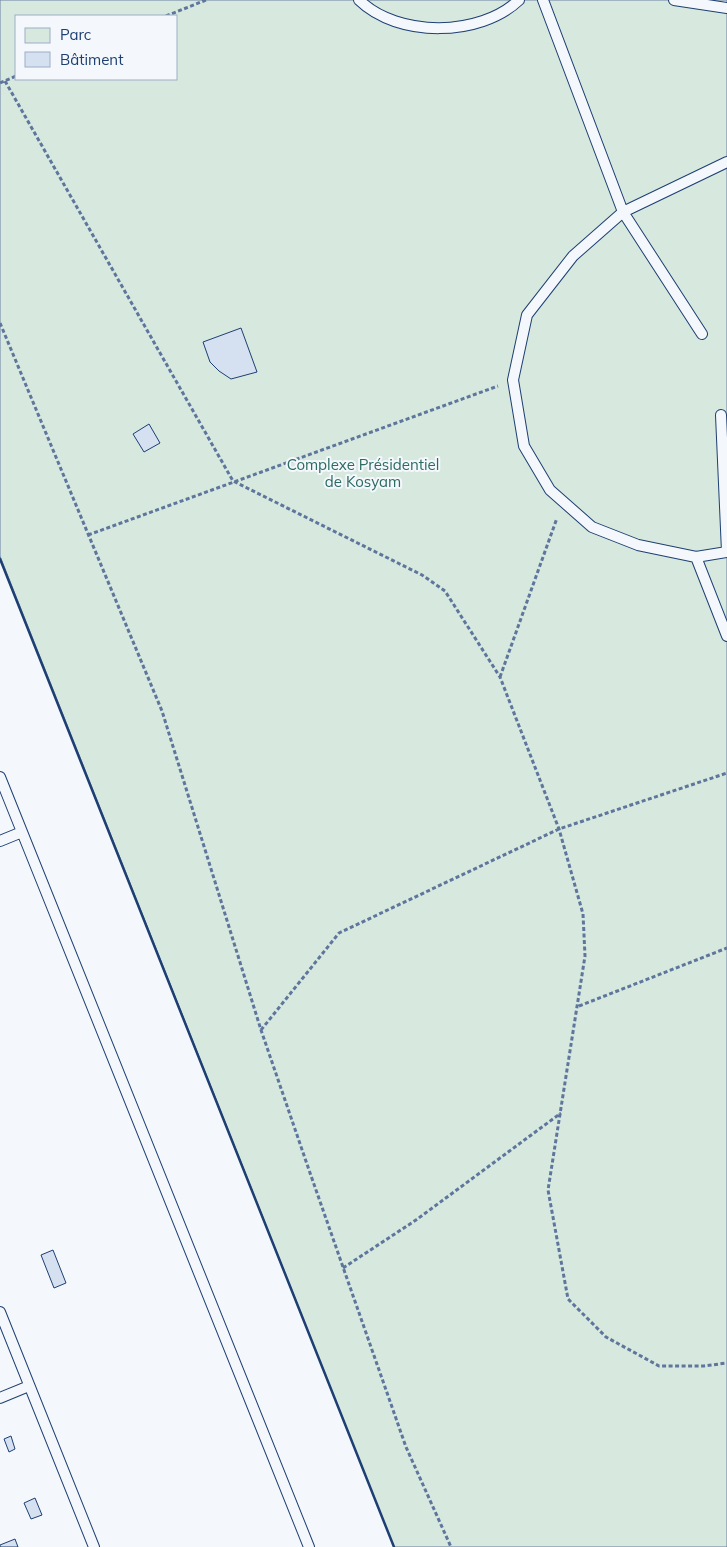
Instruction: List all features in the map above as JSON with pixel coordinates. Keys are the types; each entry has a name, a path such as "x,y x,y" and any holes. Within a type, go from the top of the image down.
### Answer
{"lane":[{"path":"359,0 391,19 422,28 454,28 485,20 519,0"},
{"path":"543,0 623,212 702,334"},
{"path":"674,0 727,8"},
{"path":"720,415 727,552 696,557 638,545 592,527 563,503 550,490 524,446 513,380 527,315 573,256 623,212 727,162"},
{"path":"696,557 727,636"},
{"path":"0,777 309,1547"},
{"path":"0,841 22,832"},
{"path":"0,1312 94,1547"},
{"path":"0,1398 29,1386"}],"path":[{"path":"168,15 206,0"},
{"path":"0,83 15,76"},
{"path":"5,81 233,481 422,575 445,591 500,677 559,829 583,914 585,956 579,1006 548,1190 568,1298 606,1337 659,1366 704,1366 727,1363"},
{"path":"0,323 162,711 261,1030 343,1268 406,1448 451,1547"},
{"path":"88,535 513,380"},
{"path":"500,677 563,503"},
{"path":"261,1030 339,933 559,829 727,772"},
{"path":"579,1006 727,948"},
{"path":"343,1268 416,1220 561,1112"}],"green space":[{"name":"Complexe Présidentiel de Kosyam","path":"0,0 727,0 727,1547 394,1547 0,556"}],"building":[{"path":"241,328 257,372 231,379 210,362 203,342"},
{"path":"149,424 160,443 144,452 133,434"},
{"path":"53,1250 66,1283 54,1288 41,1255"},
{"path":"11,1436 15,1449 9,1452 4,1439"},
{"path":"35,1498 42,1515 31,1519 24,1503"},
{"path":"15,1539 18,1547 0,1547 0,1545"}],"wall":[{"path":"0,559 394,1547"}]}
